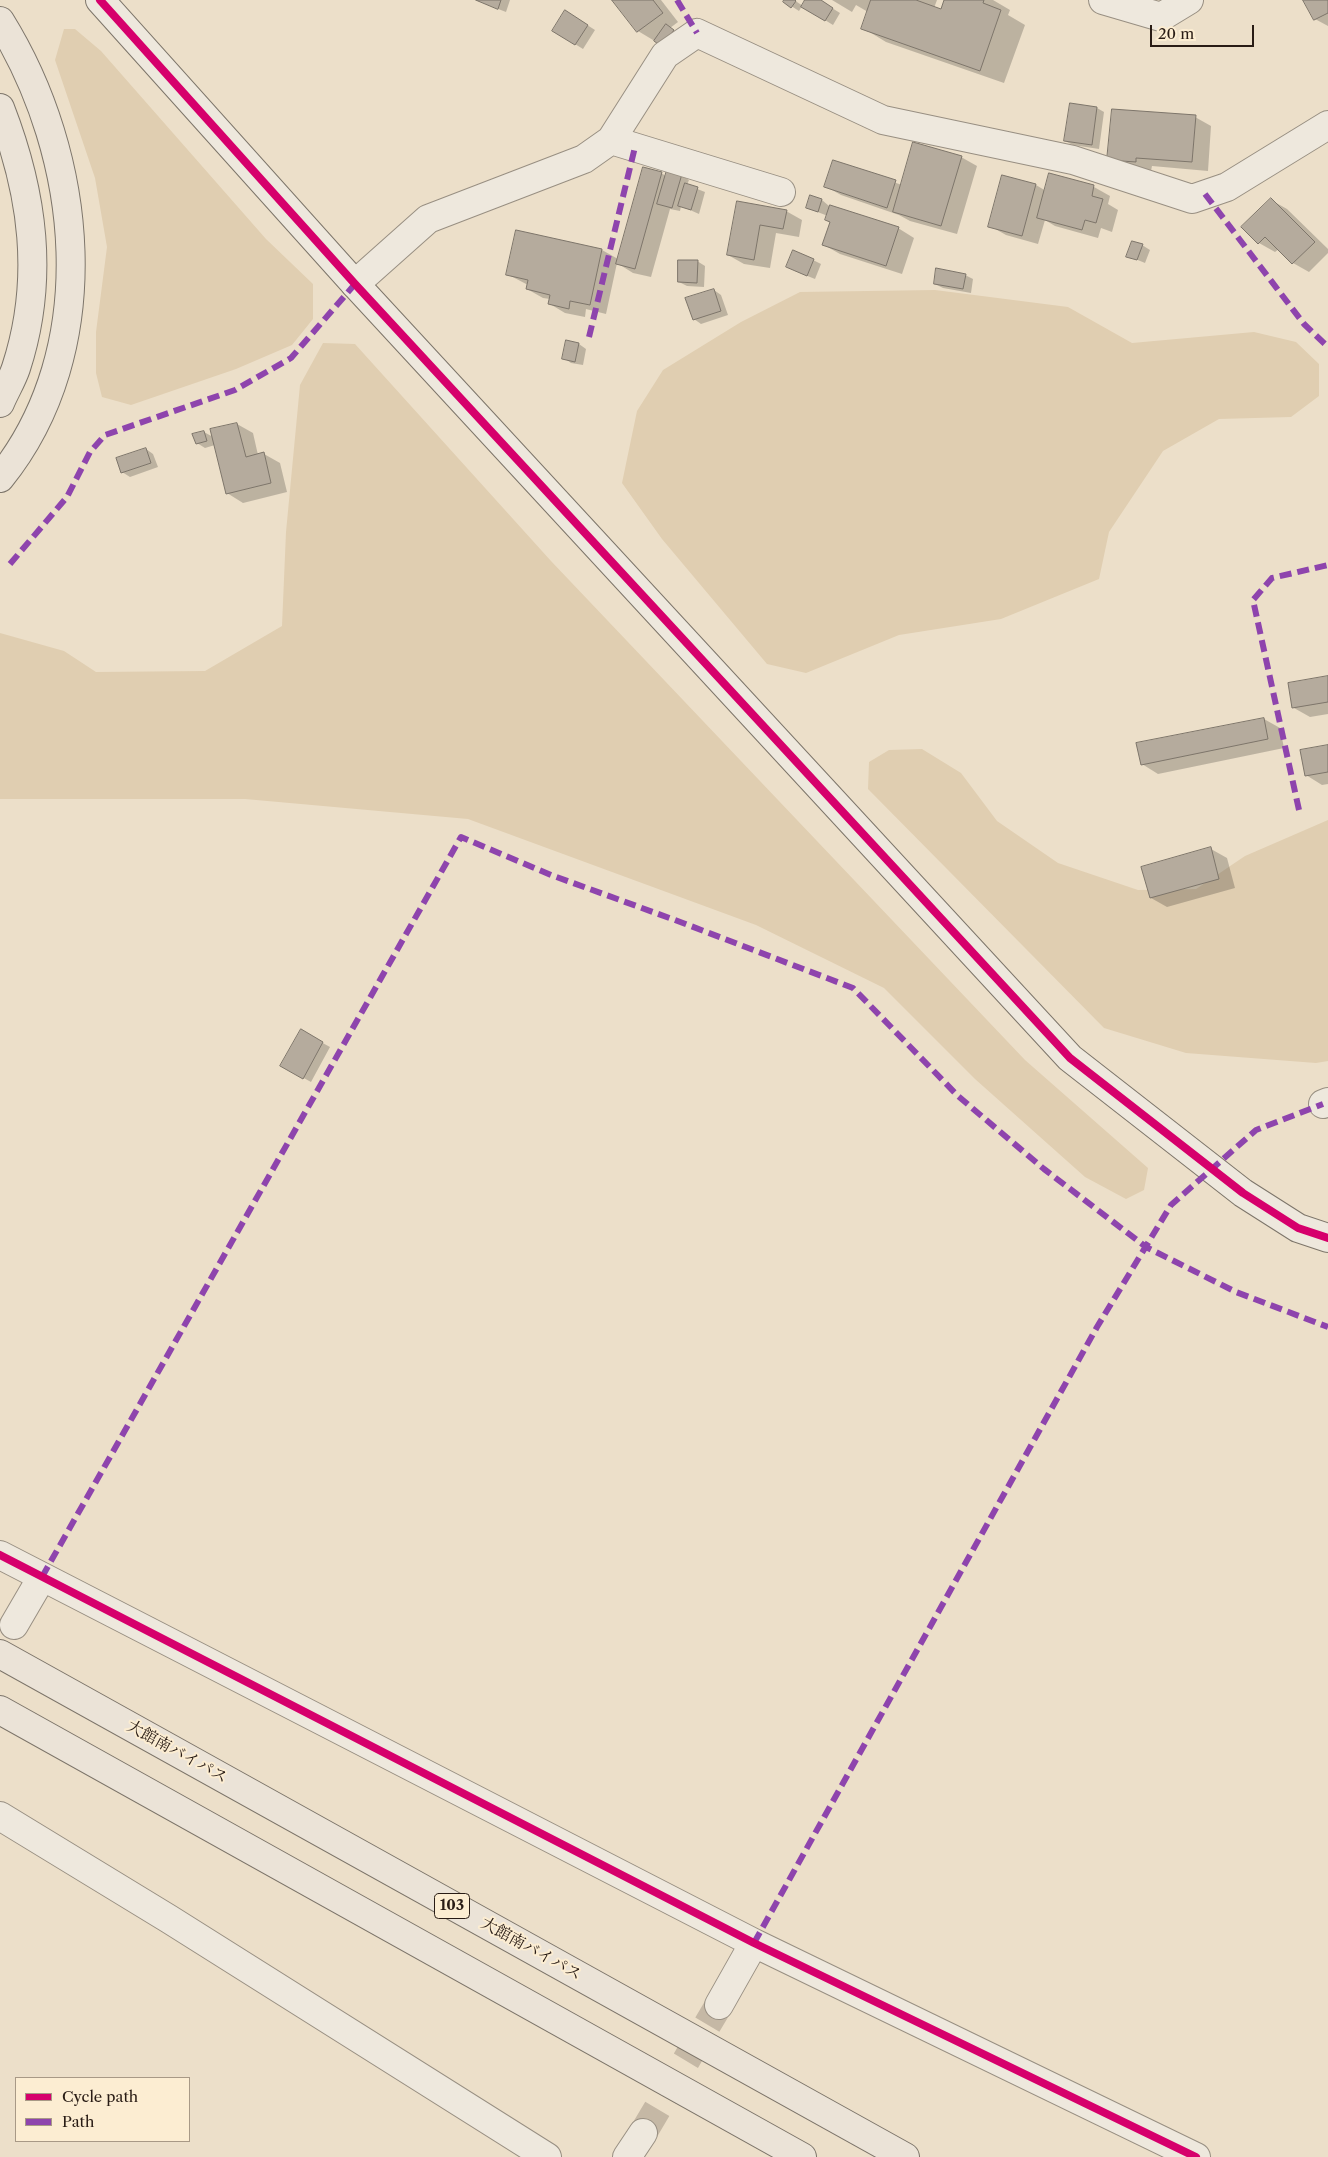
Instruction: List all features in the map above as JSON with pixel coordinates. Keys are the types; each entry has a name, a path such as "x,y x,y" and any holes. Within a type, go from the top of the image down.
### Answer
{"highway":[{"path":"0,21 12,41 52,136 64,188 70,236 70,283 66,331 54,381 40,417 19,455 0,478"},
{"path":"0,108 14,143 27,196 34,254 30,315 16,369 0,403"},
{"name":"大館南バイパス","path":"0,1654 905,2157"},
{"path":"0,1710 802,2157"},
{"path":"783,2090 917,2157"},
{"path":"760,2134 797,2157"}],"street":[{"path":"100,0 355,284 1070,1058 1243,1193 1298,1228 1328,1238"},
{"path":"1103,0 1161,17 1189,0"},
{"path":"355,284 428,219 584,159 611,140 665,55 697,33 883,120 1073,160 1192,199 1227,187 1328,125"},
{"path":"611,140 781,192"},
{"path":"0,1555 754,1942 1196,2157"},
{"path":"14,1625 42,1577"},
{"path":"0,1816 178,1924 547,2157"},
{"path":"719,2005 754,1942"},
{"path":"627,2157 644,2132"}],"shaded area":[{"path":"64,29 75,29 101,51 266,239 313,284 313,319 292,345 236,369 131,405 102,397 96,373 96,332 107,247 95,178 55,60"},
{"path":"935,290 1068,307 1132,343 1254,332 1296,342 1319,364 1319,396 1291,417 1219,419 1163,451 1109,532 1099,579 1001,619 899,635 806,673 767,664 662,539 622,483 637,411 663,370 741,322 800,292"},
{"path":"323,343 355,344 551,561 1025,1060 1148,1168 1144,1190 1126,1199 1085,1177 975,1079 884,988 756,925 468,819 245,799 0,799 0,633 64,651 96,672 205,671 282,626 286,532 300,385"},
{"path":"922,749 961,773 997,821 1058,863 1138,890 1196,889 1245,856 1328,820 1328,1061 1316,1063 1186,1053 1104,1028 868,789 869,762 889,750"}],"building":[{"path":"476,0 501,0 498,9"},
{"path":"612,0 653,0 663,13 637,32"},
{"path":"784,0 796,1 791,8 783,2"},
{"path":"805,0 821,0 833,8 825,21 801,7"},
{"path":"871,0 916,0 941,9 944,0 984,0 983,3 1001,10 980,71 861,29"},
{"path":"1303,0 1328,0 1328,13 1314,20"},
{"path":"565,10 588,25 575,45 552,31"},
{"path":"666,24 674,30 662,47 654,41"},
{"path":"1070,103 1097,107 1092,145 1064,141"},
{"path":"1112,109 1196,115 1192,162 1136,158 1136,162 1107,160"},
{"path":"913,142 962,156 941,226 893,212"},
{"path":"833,160 896,180 887,208 824,187"},
{"path":"643,167 662,172 635,269 616,264"},
{"path":"667,170 682,174 672,208 657,204"},
{"path":"1049,173 1094,185 1092,196 1103,199 1096,223 1085,220 1082,230 1037,218"},
{"path":"1002,175 1036,184 1022,236 988,227"},
{"path":"685,183 698,187 691,210 678,206"},
{"path":"810,195 822,199 818,212 806,208"},
{"path":"1271,198 1315,242 1292,264 1265,237 1258,244 1241,227"},
{"path":"737,201 787,210 783,229 760,225 754,260 727,255"},
{"path":"830,205 899,227 886,266 822,245 830,222 825,220"},
{"path":"516,230 602,249 590,305 570,301 569,309 548,304 550,295 526,289 528,280 506,275"},
{"path":"1132,241 1143,244 1137,260 1126,257"},
{"path":"793,250 814,259 807,276 786,267"},
{"path":"678,260 698,260 697,283 678,282"},
{"path":"936,268 966,274 963,289 934,284"},
{"path":"714,289 721,311 693,320 685,298"},
{"path":"566,340 579,343 575,362 562,359"},
{"path":"237,423 246,457 264,452 271,483 226,494 210,429"},
{"path":"204,431 207,441 196,444 192,434"},
{"path":"146,448 151,463 121,473 116,458"},
{"path":"1328,676 1328,702 1292,708 1288,683"},
{"path":"1264,718 1268,739 1141,765 1136,743"},
{"path":"1328,745 1328,772 1305,776 1300,750"},
{"path":"1211,847 1219,879 1150,898 1141,867"},
{"path":"301,1029 323,1042 303,1079 280,1066"}],"tunnel":[{"path":"643,2133 719,2005"}],"marked path":[{"path":"677,0 697,33"},
{"path":"589,337 635,147"},
{"path":"1205,194 1304,324 1328,347"},
{"path":"10,564 67,497 90,452 105,435 235,390 291,358 355,284"},
{"path":"1299,810 1253,600 1272,578 1328,565"},
{"path":"42,1577 461,837 551,875 853,988 958,1096 1044,1169 1146,1247 1236,1292 1328,1327"},
{"path":"754,1943 1097,1327 1171,1205 1256,1130 1323,1104"}],"cycle path":[{"path":"100,0 355,284 1070,1058 1243,1193 1298,1228 1328,1238"},
{"path":"0,1555 754,1943 1196,2157"}]}
